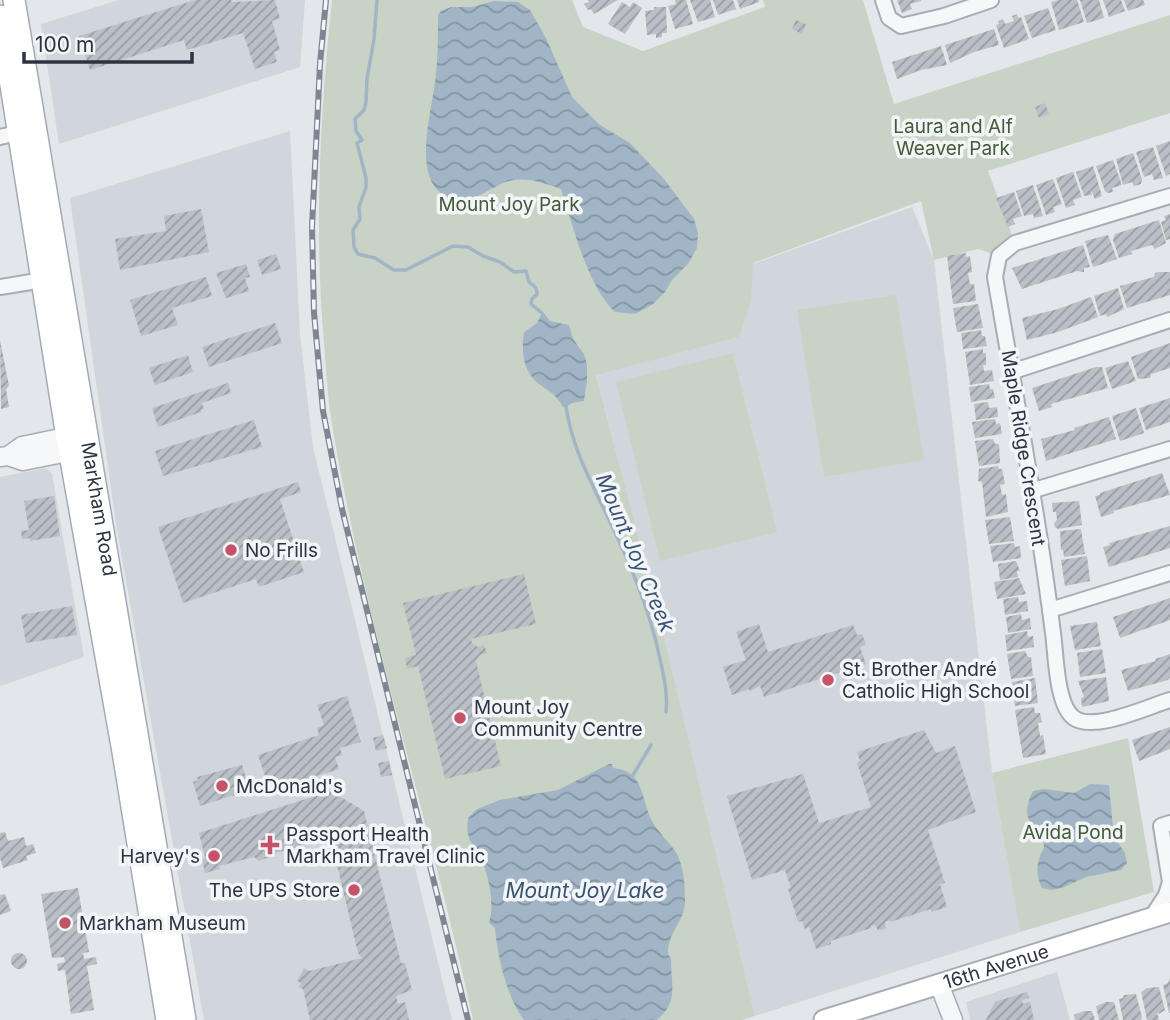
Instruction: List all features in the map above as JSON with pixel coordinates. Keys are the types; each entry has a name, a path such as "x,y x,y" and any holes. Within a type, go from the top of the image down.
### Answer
{"main road":[{"name":"Markham Road","path":"14,0 18,133 185,1020"},
{"name":"Markham Road","path":"0,16 43,280 78,442 123,752 167,1020"},
{"name":"16th Avenue","path":"824,1020 1170,912"}],"street":[{"path":"883,0 889,18 901,26 944,16 992,0"},
{"name":"Maple Ridge Crescent","path":"1170,196 1015,243 999,256 995,277 1050,610 1061,694 1072,717 1085,724 1101,722 1170,700"},
{"path":"0,287 43,280"},
{"path":"1011,372 1170,320"},
{"path":"4,456 22,446 78,442"},
{"path":"1031,491 1170,449"},
{"path":"1050,610 1170,573"},
{"path":"1151,918 1166,895 1170,882 1161,826 1170,823"},
{"path":"939,984 953,1020"}],"shaded area":[{"path":"119,0 305,0 300,67 59,144 41,24"},
{"path":"290,131 300,335 313,447 452,1020 204,1020 116,524 70,198"},
{"name":"St. Brother André Catholic High School","path":"912,207 934,260 992,773 1020,932 755,1016 652,587 596,374 739,337 753,264"},
{"path":"46,468 52,474 84,657 0,686 0,477"},
{"path":"1057,972 1070,1020 970,1020 966,1002"}],"green space":[{"name":"Mount Joy Park","path":"332,0 572,0 583,27 643,51 765,7 763,0 863,0 894,104 1170,15 1170,113 988,171 1015,243 999,256 978,249 934,260 921,201 753,263 751,301 739,337 596,375 652,587 755,1016 742,1020 473,1020 360,565 330,412 321,300 319,214 324,86"},
{"path":"896,295 924,460 824,477 797,310"},
{"path":"733,353 777,532 660,561 616,382"},
{"name":"Avida Pond","path":"1128,738 1154,892 1020,932 992,773"}],"water":[{"path":"494,1 518,2 530,10 546,38 572,97 600,125 630,143 664,179 694,219 698,233 697,248 688,264 652,305 635,314 615,312 596,287 561,189 538,182 514,180 474,198 462,200 449,197 437,189 429,176 426,142 437,67 438,15 451,7 472,7"},
{"path":"542,313 550,321 569,325 573,339 584,354 587,380 584,401 563,407 555,396 534,379 526,367 523,354 524,332 537,323"},
{"name":"Mount Joy Lake","path":"609,764 636,779 651,819 677,854 681,865 685,902 669,944 671,999 657,1020 524,1020 508,988 495,928 489,923 490,888 482,862 469,837 468,818 477,809 500,800 558,790"},
{"name":"Avida Pond","path":"1090,784 1109,785 1114,837 1125,853 1127,863 1121,870 1086,877 1062,888 1042,888 1038,868 1044,849 1043,839 1027,812 1033,791 1044,789 1074,793"}],"building":[{"path":"195,0 275,0 280,18 272,21 280,50 274,52 277,62 255,69 243,33 187,50 184,40 90,70 79,36"},
{"path":"588,0 618,0 594,14 584,4 589,2"},
{"path":"675,0 686,0 693,24 675,29 668,6 676,4"},
{"path":"690,0 710,0 715,17 698,22"},
{"path":"713,0 733,0 736,9 718,15"},
{"path":"737,0 759,0 759,2 740,9"},
{"path":"897,0 921,1 910,4 912,9 902,13"},
{"path":"1077,0 1084,22 1059,30 1051,2"},
{"path":"1080,0 1099,0 1104,18 1087,23"},
{"path":"1103,0 1121,0 1125,11 1109,17"},
{"path":"1124,0 1143,0 1145,5 1128,11"},
{"path":"622,2 630,7 633,2 642,8 625,34 608,24"},
{"path":"654,7 666,7 667,33 656,38 656,34 647,35 645,11 654,10"},
{"path":"1048,8 1056,30 1032,38 1024,16"},
{"path":"1017,14 1018,18 1021,17 1029,39 1004,48 996,25 1003,19 1005,24 1014,21 1012,16"},
{"path":"796,20 806,24 802,34 792,29"},
{"path":"994,29 999,45 950,63 945,45"},
{"path":"941,46 947,65 921,70 897,79 892,62"},
{"path":"1045,103 1049,114 1039,118 1035,107"},
{"path":"1170,141 1170,174 1166,176 1156,146"},
{"path":"1153,147 1163,178 1154,180 1152,174 1144,177 1136,152"},
{"path":"1133,153 1142,179 1141,184 1134,186 1132,182 1123,185 1116,159"},
{"path":"1113,160 1122,185 1112,188 1113,192 1108,193 1096,166"},
{"path":"1093,166 1102,196 1095,199 1090,188 1092,195 1084,196 1076,172"},
{"path":"1073,172 1082,197 1073,200 1075,205 1066,208 1056,178"},
{"path":"1053,179 1062,204 1053,207 1055,212 1046,215 1036,185"},
{"path":"1033,185 1043,216 1034,218 1033,214 1024,216 1016,191"},
{"path":"1014,192 1022,216 1013,219 1015,224 1008,227 996,198"},
{"path":"201,209 209,252 120,270 115,239 166,231 164,216"},
{"path":"1170,214 1170,239 1166,240 1161,222 1166,220 1164,216"},
{"path":"1159,220 1166,243 1155,249 1152,245 1131,251 1132,254 1119,258 1113,240 1115,234"},
{"path":"1108,235 1117,259 1093,267 1085,241"},
{"path":"1083,245 1090,267 1084,268 1084,272 1077,271 1022,289 1012,268"},
{"path":"966,253 966,257 970,256 972,272 968,273 970,284 974,284 976,301 953,304 947,256"},
{"path":"276,254 281,269 262,275 257,260"},
{"path":"246,264 250,277 245,278 249,291 226,298 216,273"},
{"path":"1170,272 1170,295 1127,308 1120,286 1154,277 1155,273"},
{"path":"206,277 212,296 172,308 178,325 141,336 130,300"},
{"path":"1118,288 1124,309 1107,317 1106,314 1100,316 1094,296"},
{"path":"1091,297 1098,317 1027,340 1022,318"},
{"path":"978,304 983,328 957,332 953,308"},
{"path":"275,323 282,343 209,367 202,347"},
{"path":"981,330 987,346 963,349 961,333"},
{"path":"0,340 9,386 6,389 9,407 1,409"},
{"path":"1170,343 1170,368 1151,374 1150,378 1138,379 1131,357"},
{"path":"983,349 983,353 986,353 986,365 975,367 983,366 984,371 992,370 994,381 970,385 965,352"},
{"path":"188,355 193,372 155,385 149,368"},
{"path":"1128,361 1136,381 1112,389 1105,368"},
{"path":"1102,367 1108,388 1051,404 1052,407 1039,411 1032,388"},
{"path":"228,383 231,393 202,403 204,409 201,412 158,427 152,408"},
{"path":"989,384 995,398 971,402 969,387"},
{"path":"1170,398 1170,422 1146,430 1139,408"},
{"path":"988,402 989,408 997,407 998,417 976,420 974,404"},
{"path":"1136,408 1144,433 1120,441 1112,416"},
{"path":"1109,417 1116,439 1046,461 1041,439"},
{"path":"995,419 996,424 1000,423 1002,434 975,438 972,422"},
{"path":"254,420 262,447 163,476 155,451"},
{"path":"993,439 995,444 999,444 1000,463 979,466 975,441"},
{"path":"998,466 1002,469 1005,484 1000,485 1002,495 1006,494 1008,512 986,517 982,482 978,481 979,469"},
{"path":"1162,473 1170,495 1101,517 1095,496"},
{"name":"No Frills","path":"298,482 301,492 280,499 304,572 259,587 256,579 183,603 158,527"},
{"path":"54,496 60,536 30,541 30,538 22,539 21,531 29,530 24,501"},
{"path":"1079,501 1082,525 1058,529 1055,527 1056,512 1053,512 1052,503"},
{"path":"1010,517 1014,541 989,544 985,520"},
{"path":"1170,526 1170,548 1109,567 1103,547"},
{"path":"1081,529 1085,554 1064,557 1060,531"},
{"path":"1014,543 1015,547 1020,546 1021,558 993,562 990,546"},
{"path":"1087,556 1090,581 1065,586 1061,560"},
{"path":"1016,561 1020,571 1017,571 1018,577 1000,580 998,564"},
{"name":"Mount Joy Community Centre","path":"524,574 536,624 471,639 478,647 484,645 487,653 480,655 476,661 501,766 445,779 418,666 407,669 405,658 416,655 403,603"},
{"path":"1019,578 1026,594 997,599 994,582"},
{"path":"1018,597 1019,602 1027,601 1028,611 1005,615 1003,599"},
{"path":"1170,598 1170,620 1120,638 1113,617"},
{"path":"72,606 77,635 26,643 21,615"},
{"path":"1021,614 1022,620 1030,618 1031,629 1008,633 1006,617"},
{"path":"1097,622 1101,646 1075,650 1070,626"},
{"path":"759,624 768,652 853,625 857,635 862,634 866,645 860,647 866,664 764,697 760,686 732,695 723,667 746,660 736,632"},
{"path":"1027,631 1028,637 1033,636 1034,647 1007,651 1005,635"},
{"path":"1102,649 1106,673 1080,677 1077,653"},
{"path":"1025,651 1028,657 1031,657 1033,676 1011,679 1007,654"},
{"path":"1170,654 1168,680 1128,691 1121,670 1156,661 1155,659"},
{"path":"1106,677 1109,701 1082,707 1081,698 1084,697 1078,681"},
{"path":"1035,678 1038,703 1015,706 1012,682"},
{"path":"347,696 361,742 340,748 342,755 335,757 339,769 290,784 276,783 275,789 270,791 258,755 319,735 317,728 324,725 317,705"},
{"path":"1034,707 1035,713 1040,713 1042,722 1038,723 1046,754 1023,758 1015,710"},
{"path":"1170,727 1170,749 1139,761 1132,740"},
{"path":"924,730 936,753 955,746 976,812 928,830 945,883 940,884 947,907 890,920 885,922 886,928 882,930 878,930 875,925 871,926 816,949 809,927 805,929 802,921 798,922 785,870 752,880 727,796 803,774 819,823 871,807 857,763 860,761 857,752"},
{"path":"383,735 387,748 376,751 373,738"},
{"path":"389,761 392,775 381,777 378,763"},
{"name":"McDonald's","path":"242,765 250,790 200,806 193,782 198,780 197,777"},
{"path":"331,791 364,811 401,963 405,963 412,990 396,996 398,1004 405,1002 409,1020 310,1020 303,989 299,987 301,983 297,981 304,968 309,971 362,958 358,953 337,865 344,855 312,835 306,845 271,854 259,861 254,857 219,866 220,869 205,873 202,859 205,858 199,833"},
{"path":"5,832 8,841 24,837 26,846 33,844 36,853 26,856 28,860 3,868 0,858 0,833"},
{"name":"Markham Museum","path":"78,888 89,952 83,953 84,959 96,957 97,964 87,966 94,1010 71,1014 65,970 58,971 57,964 65,962 64,957 52,958 41,894"},
{"path":"5,894 11,911 0,915 0,895"},
{"path":"19,953 27,961 19,969 11,961"},
{"path":"1170,978 1169,1013 1163,985 1168,983"},
{"path":"1159,987 1165,1010 1159,1014 1157,1012 1159,1020 1147,1020 1141,992 1147,988"},
{"path":"1027,992 1029,998 1022,1000 1023,1004 1030,1002 1034,1020 986,1020 995,1002"},
{"path":"1136,994 1141,1020 1123,1020 1119,999 1124,995"},
{"path":"1114,1002 1119,1020 1099,1020 1096,1006"},
{"path":"1092,1011 1095,1020 1075,1020 1074,1015"}],"waterway":[{"name":"Mount Joy Creek","path":"377,0 366,102 364,110 355,119 356,131 362,140 357,143 366,187 359,207 360,219 353,230 354,247 358,254 375,258 394,270 406,270 453,246 468,247 500,262 514,272 526,271 529,282 537,292 531,304 542,313"},
{"name":"Mount Joy Creek","path":"566,407 580,456 627,560 650,619 664,679 666,712"},
{"name":"Mount Joy Creek","path":"633,775 651,745"}],"railway":[{"path":"326,0 312,227 314,313 323,411 342,509 468,1020"}],"place":[{"name":"No Frills","path":"231,550"},
{"name":"St. Brother André Catholic High School","path":"828,680"},
{"name":"Mount Joy Community Centre","path":"460,718"},
{"name":"McDonald's","path":"222,786"},
{"name":"Passport Health Markham Travel Clinic","path":"270,845"},
{"name":"Harvey's","path":"214,856"},
{"name":"The UPS Store","path":"354,890"},
{"name":"Markham Museum","path":"65,923"}],"park label":[{"name":"Laura and Alf Weaver Park","path":"953,137"}]}
